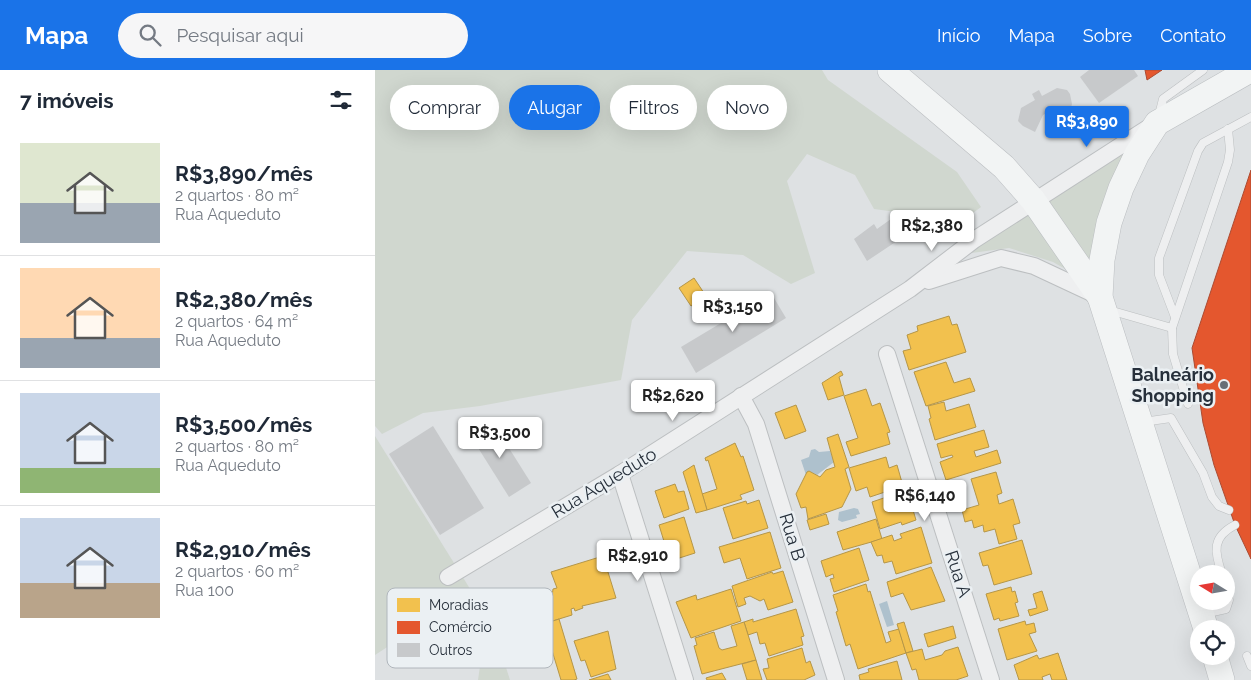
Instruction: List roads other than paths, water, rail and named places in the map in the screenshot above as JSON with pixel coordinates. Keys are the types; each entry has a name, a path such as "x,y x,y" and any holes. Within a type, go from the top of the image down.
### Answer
{"main road":[{"path":"890,70 1004,167 1033,200 1102,303 1203,620"},
{"path":"1102,303 1106,241 1121,188 1137,154 1157,123 1250,70"},
{"path":"1218,665 1222,680"}],"street":[{"name":"Rua Aqueduto","path":"448,577 620,474 910,288 974,240 1033,200 1157,123"},
{"name":"Rua Aqueduto","path":"910,288 953,272 1001,258 1034,266 1102,303"},
{"name":"Rua A","path":"887,354 991,680"},
{"name":"Rua B","path":"741,396 756,424 836,680"},
{"path":"620,474 685,680"}],"lane":[{"path":"1157,123 1163,99 1203,70"},
{"path":"1175,317 1159,275 1159,258 1198,151 1203,143 1251,117"},
{"path":"1188,404 1173,354 1172,328 1228,162 1230,150 1228,129"},
{"path":"1102,303 1172,328"},
{"path":"1141,422 1171,418 1203,473 1212,497 1219,506 1229,510"},
{"path":"1219,565 1216,545 1222,532 1235,525"},
{"path":"1207,620 1224,610"},
{"path":"1247,656 1251,666"}],"water":[{"path":"815,449 819,452 830,451 834,462 817,475 809,471 806,475 801,460 809,457 811,450"},
{"path":"854,508 858,509 860,514 856,515 857,518 842,522 838,520 839,512"},
{"path":"887,601 894,625 887,627 879,604"}],"place":[{"name":"Balneário Shopping","path":"1224,385"}]}
